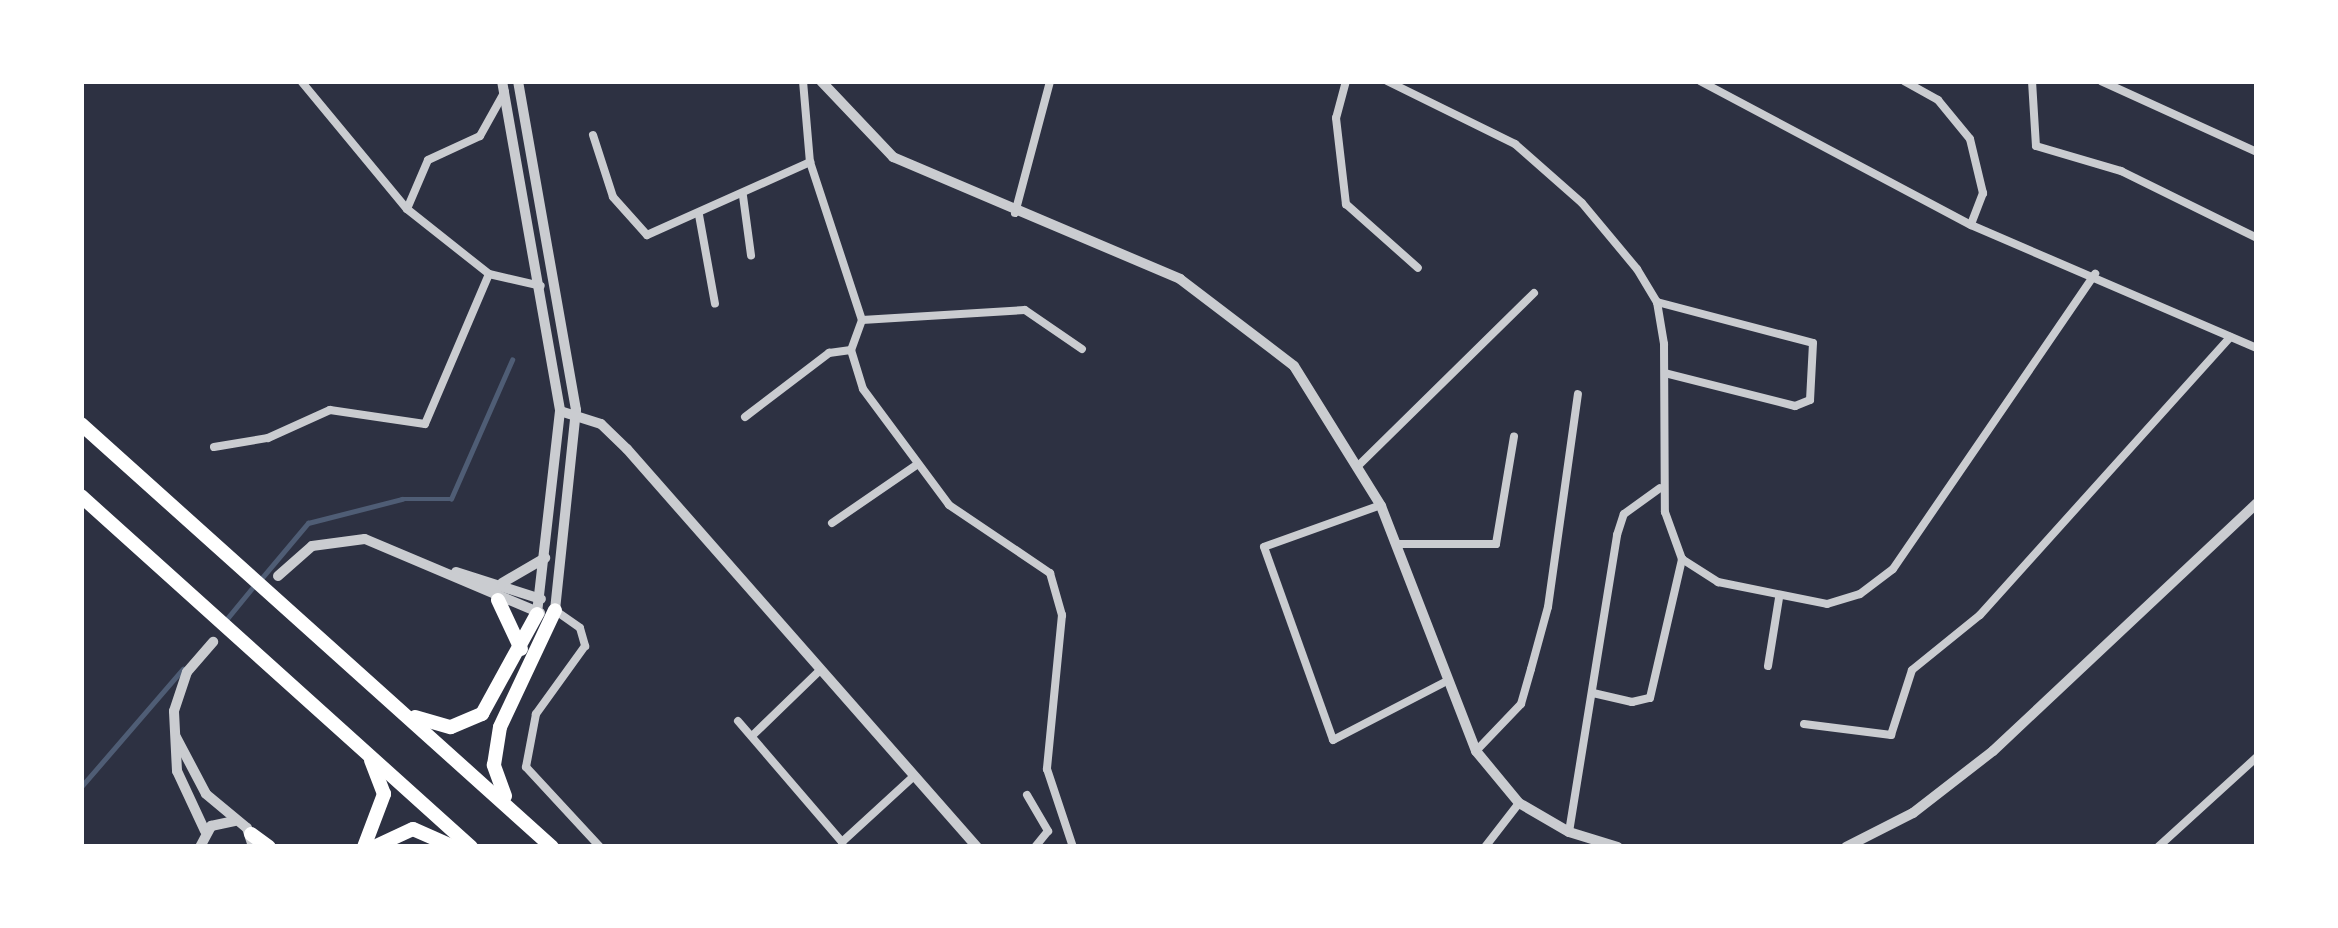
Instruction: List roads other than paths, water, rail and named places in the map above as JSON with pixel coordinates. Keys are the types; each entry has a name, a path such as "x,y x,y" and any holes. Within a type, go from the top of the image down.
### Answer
{"highway":[{"path":"81,424 552,847"},
{"path":"81,496 336,720 471,847"},
{"path":"498,600 522,650"},
{"path":"510,806 494,765 496,742 555,610"},
{"path":"406,714 442,726 472,722 522,650 537,614"},
{"path":"336,720 382,781 380,815 364,847"},
{"path":"374,847 413,829 454,847"},
{"path":"252,841 269,847"}],"street":[{"path":"302,81 407,209 488,274 538,286 555,284"},
{"path":"518,81 576,410 555,610"},
{"path":"803,81 810,162 862,320 851,350 863,388 949,505 1050,573 1062,614 1047,769 1073,847"},
{"path":"821,81 893,157 1014,214 1068,228 1180,279 1294,366 1360,464 1381,505 1443,683 1476,751 1519,803 1569,832 1618,847"},
{"path":"1014,214 1050,81"},
{"path":"1346,81 1336,118 1346,204 1418,268"},
{"path":"1387,81 1515,143 1612,234 1657,302 1665,373 1660,488 1682,559 1650,698 1593,693"},
{"path":"1700,81 1971,225 2095,274 2257,348"},
{"path":"1904,81 1938,100 1970,140 1983,193 1971,225"},
{"path":"2032,81 2036,146 2121,171 2257,238"},
{"path":"2101,81 2257,152"},
{"path":"407,209 428,160 480,136 504,86"},
{"path":"504,86 560,411 537,614"},
{"path":"593,135 613,196 647,235 743,196 810,162"},
{"path":"743,196 751,255"},
{"path":"699,215 716,304"},
{"path":"214,447 268,438 330,410 425,424 488,274"},
{"path":"1682,559 1718,582 1779,598 1844,600 1893,569 2095,274"},
{"path":"1360,464 1534,293"},
{"path":"1657,302 1814,343 1810,400 1795,406 1665,373"},
{"path":"862,320 1025,310 1082,349"},
{"path":"1804,724 1891,735 1912,670 1981,615 2230,336"},
{"path":"745,417 829,353 851,350"},
{"path":"1476,751 1521,704 1532,669 1549,607 1578,394"},
{"path":"560,411 576,410 626,449 977,847"},
{"path":"1396,544 1496,544 1514,436"},
{"path":"832,523 918,464"},
{"path":"1569,832 1617,535 1624,514 1660,488"},
{"path":"1846,847 1913,813 1993,751 2257,503"},
{"path":"1381,505 1264,548 1333,740 1443,683"},
{"path":"278,576 312,546 338,538 381,543 498,600 537,614 555,610"},
{"path":"492,583 512,581 545,558"},
{"path":"435,567 539,597 580,628 585,646 536,714 526,767 600,847"},
{"path":"1768,666 1779,598"},
{"path":"200,847 206,831 177,771 176,737 180,685 214,642"},
{"path":"752,736 819,670"},
{"path":"738,721 842,842 916,775"},
{"path":"176,737 206,794 252,841"},
{"path":"2158,847 2257,757"},
{"path":"1027,795 1048,831 1035,847"},
{"path":"1485,847 1519,803"},
{"path":"206,831 234,821"}],"waterway":[{"path":"261,579 308,523 402,499 451,499 512,360"},
{"path":"226,620 253,587"},
{"path":"81,787 183,669"}]}
